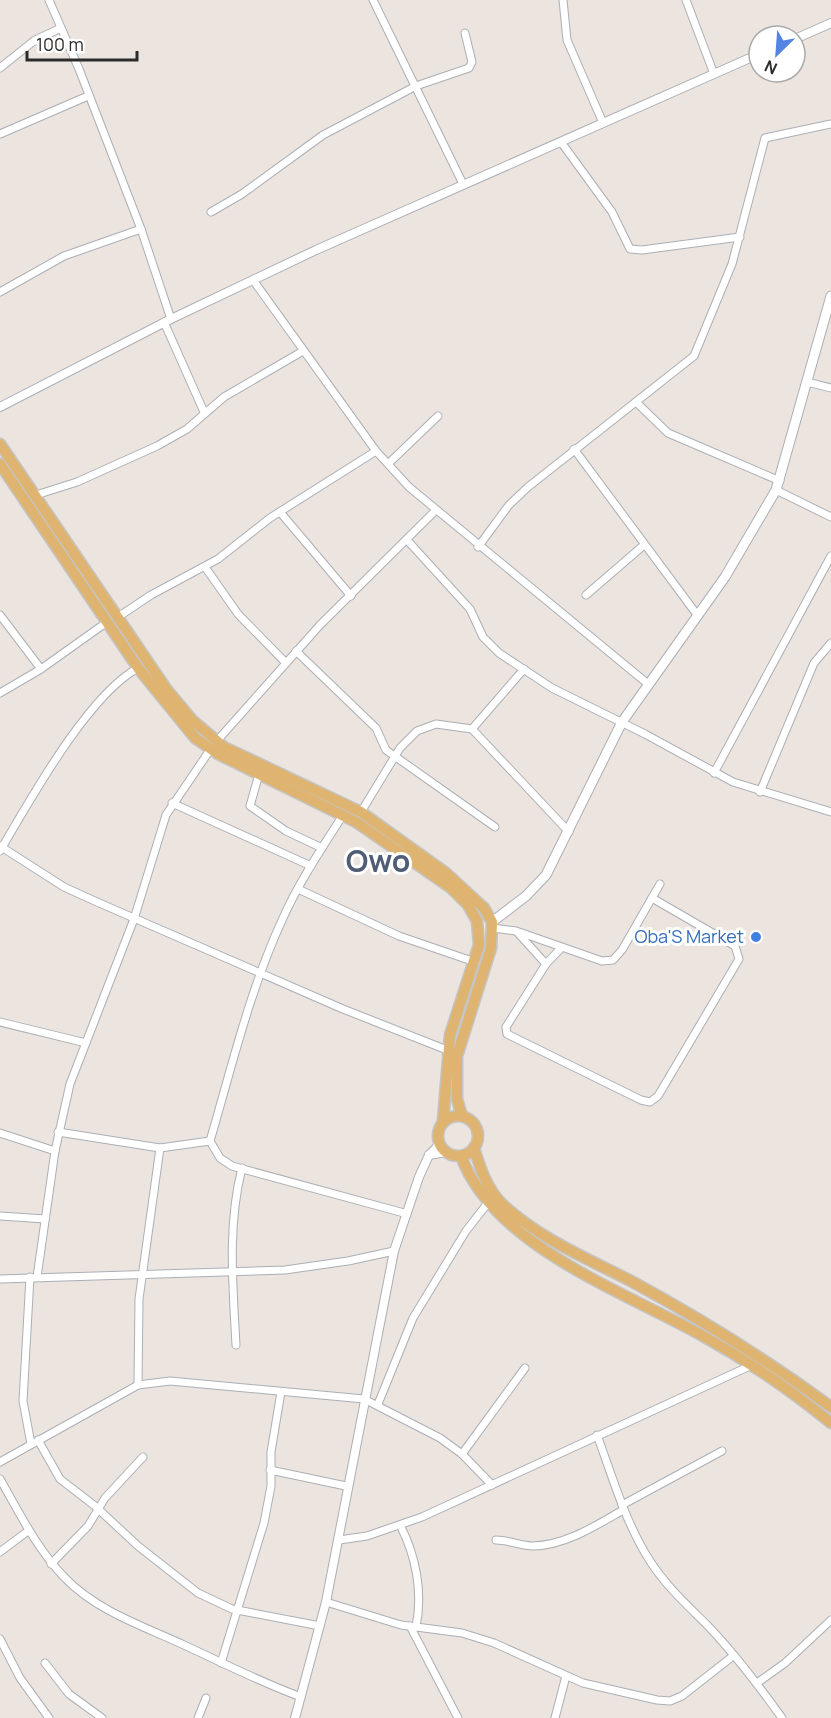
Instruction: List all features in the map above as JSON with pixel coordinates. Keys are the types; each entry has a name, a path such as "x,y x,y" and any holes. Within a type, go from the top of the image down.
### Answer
{"main road":[{"path":"492,925 537,885 554,863 622,722 698,616 748,541 778,485 831,296"},
{"path":"0,444 167,690 213,746 361,812 374,827 451,888 468,905 480,934 475,962 447,1050 443,1121 438,1130 443,1149 461,1156 467,1172 488,1204 515,1230 534,1244 752,1366 831,1422"},
{"path":"0,464 138,668 184,727 259,774 343,815 374,827 446,873 477,901 492,925 491,948 457,1056 458,1099 462,1116"},
{"path":"443,1121 452,1116 462,1116 471,1120 477,1129 478,1139 474,1148 461,1156"},
{"path":"474,1148 480,1170 493,1193 522,1220 554,1242 631,1281 765,1359 831,1407"}],"street":[{"path":"49,0 141,229 167,321 204,412"},
{"path":"373,0 464,184"},
{"path":"563,0 567,40 603,123"},
{"path":"686,0 714,74"},
{"path":"807,34 831,23"},
{"path":"0,68 35,40 61,28"},
{"path":"211,212 242,194 323,135 416,86 471,66 465,33"},
{"path":"0,407 167,321 253,280 747,59"},
{"path":"0,134 88,96"},
{"path":"478,547 509,505 574,449 694,356 723,290 740,237 765,138 831,124"},
{"path":"561,142 612,212 630,249 642,250 740,237"},
{"path":"0,292 64,256 141,229"},
{"path":"253,280 376,451 388,464 435,511 648,684"},
{"path":"36,495 77,482 157,446 187,429 224,397 303,351"},
{"path":"807,382 831,388"},
{"path":"636,402 668,433 778,485 831,517"},
{"path":"388,464 438,416"},
{"path":"574,449 698,616"},
{"path":"118,617 231,551 280,512 376,451"},
{"path":"30,1444 23,1401 34,1277 58,1132 70,1084 134,919 172,804 213,746 296,651 435,511"},
{"path":"280,512 351,596"},
{"path":"407,540 470,609 483,637 499,653 583,705 622,722 714,773 760,792 831,812"},
{"path":"586,596 644,545"},
{"path":"714,773 831,556"},
{"path":"205,567 238,614 286,663"},
{"path":"0,615 41,669"},
{"path":"0,693 41,669 107,622"},
{"path":"760,792 814,663 831,643"},
{"path":"296,651 369,720 376,728 381,744 495,827"},
{"path":"138,668 124,675 95,705 1,848 64,887 134,919 447,1050"},
{"path":"472,729 524,669"},
{"path":"361,812 408,738 424,726 436,724 472,729 569,832"},
{"path":"259,774 250,806 286,831 322,848"},
{"path":"172,804 311,866"},
{"path":"343,815 311,866 283,918 246,1016 210,1141 220,1158 242,1168 404,1213"},
{"path":"492,925 602,961 613,960 622,950 660,884"},
{"path":"298,889 399,936 475,962"},
{"path":"561,948 546,964 506,1027 507,1034 641,1100 650,1102 658,1096 739,959 735,946 652,898"},
{"path":"516,931 546,964"},
{"path":"0,1022 86,1043"},
{"path":"58,1132 160,1148 210,1141"},
{"path":"0,1133 55,1151"},
{"path":"138,1384 137,1321 160,1148"},
{"path":"295,1718 326,1602 339,1540 346,1486 394,1251 404,1213 429,1155 443,1149"},
{"path":"236,1346 232,1272 234,1212 242,1168"},
{"path":"378,1404 413,1318 466,1231 488,1204"},
{"path":"0,1216 45,1220"},
{"path":"0,1279 285,1270 348,1262 394,1251"},
{"path":"339,1540 368,1536 400,1525 765,1359"},
{"path":"462,1454 525,1368"},
{"path":"0,1462 138,1384 170,1381 364,1399 378,1404 440,1438 462,1454 492,1485"},
{"path":"221,1663 239,1611 264,1523 271,1486 270,1470 281,1392"},
{"path":"597,1435 623,1508 650,1560 664,1580 757,1683 782,1718"},
{"path":"38,1440 60,1479 99,1509 138,1546 198,1593 239,1611 320,1626"},
{"path":"496,1540 509,1540 530,1546 550,1544 581,1533 722,1451"},
{"path":"51,1564 88,1526 116,1485 143,1457"},
{"path":"270,1470 346,1486"},
{"path":"0,1479 28,1531 51,1564 85,1596 109,1611 300,1697"},
{"path":"400,1525 411,1546 415,1566 419,1610 413,1626 458,1718"},
{"path":"0,1552 28,1531"},
{"path":"326,1602 413,1626 462,1633 494,1643 566,1677 623,1693 670,1701 701,1683 733,1656"},
{"path":"757,1683 785,1663 831,1620"},
{"path":"0,1639 20,1678 49,1718"},
{"path":"45,1663 69,1694 102,1718"},
{"path":"555,1718 566,1677"},
{"path":"198,1718 206,1698"}],"place":[{"name":"Oba'S Market","path":"756,937"}],"district":[{"name":"Owo","path":"378,862"}]}
